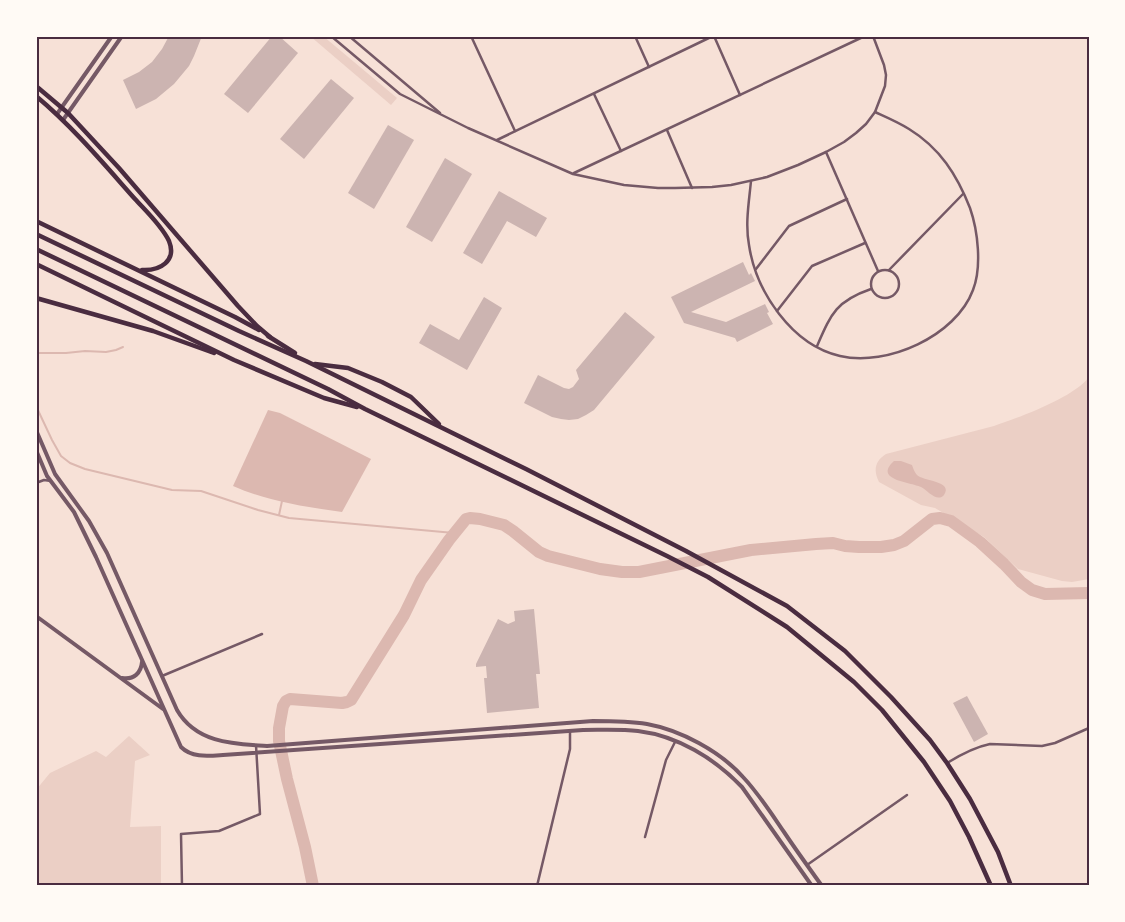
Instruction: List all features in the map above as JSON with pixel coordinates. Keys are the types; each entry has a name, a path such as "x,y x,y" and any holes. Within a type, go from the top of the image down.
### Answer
{"main road":[{"path":"36,86 68,113 119,168 238,306 270,337"},
{"path":"36,96 63,120 161,228 169,241 170,255 163,266 148,271 138,270"},
{"path":"36,221 235,316 306,361"},
{"path":"36,225 46,226"},
{"path":"36,234 306,361 444,429 686,551 787,606 845,651 891,696 930,740 963,786 998,852 1011,886"},
{"path":"36,250 328,389 365,409 667,556 708,577 787,627 854,682 882,710 924,762 950,801 970,837 991,886"},
{"path":"36,264 234,360 324,398 365,409"},
{"path":"36,298 153,331 234,360"},
{"path":"312,364 348,368 404,393 417,402 444,429"}],"street":[{"path":"57,114 112,36"},
{"path":"63,120 122,36"},
{"path":"331,36 400,94 455,122 573,174 606,182 641,187 675,188 712,187 751,181 782,171 826,152 856,133 875,112 885,86 886,75 882,56 873,36"},
{"path":"349,36 443,116"},
{"path":"471,36 515,131"},
{"path":"635,36 650,67"},
{"path":"497,140 713,36 740,95"},
{"path":"573,174 865,36"},
{"path":"594,93 621,151"},
{"path":"751,181 747,223 751,257 763,287 787,325 817,346 832,354 841,356 865,358 878,356 919,344 945,328 955,319 974,289 978,266 975,225 963,193 943,158 908,128 875,112"},
{"path":"667,130 692,188"},
{"path":"826,152 878,271"},
{"path":"889,270 963,193"},
{"path":"756,270 789,226 847,199"},
{"path":"777,311 812,266 865,243"},
{"path":"889,270 898,278 898,290 894,295 882,298 875,294 871,288 871,280 878,271 889,270"},
{"path":"817,346 829,319 835,311 850,298 871,288"},
{"path":"36,430 55,474 93,527 107,552 161,677 182,720 204,736 220,741 267,746 593,721 623,721 648,724 671,730 696,742 729,763 742,775 754,789 822,886"},
{"path":"36,450 51,482 74,512 180,747 185,752 203,756 269,753 570,732 639,731 676,741 703,754 731,775 742,786 812,886"},
{"path":"36,483 44,480 51,482"},
{"path":"74,512 76,507 80,508"},
{"path":"36,616 164,710"},
{"path":"161,677 262,634"},
{"path":"118,676 127,679 136,675 141,667 141,658"},
{"path":"947,763 962,754 985,745 1042,746 1055,743 1089,728"},
{"path":"536,886 570,749 570,732"},
{"path":"645,838 666,760 676,741"},
{"path":"182,886 181,834 219,831 260,814 256,745"},
{"path":"807,865 907,795"}],"shaded area":[{"path":"310,36 323,36 397,98 391,105"},
{"path":"1089,377 1089,579 1072,582 1062,581 1018,569 984,537 935,508 921,505 879,482 876,466 879,460 886,454 1018,418 1059,399 1081,385"},
{"path":"268,410 280,413 371,459 342,512 273,500 233,486"},
{"path":"894,461 901,461 912,465 920,477 941,484 946,490 944,495 938,498 935,497 921,487 902,482 890,476 888,472 889,467"},
{"path":"129,736 150,755 135,761 130,827 161,826 161,886 36,886 36,790 50,773 96,751 106,757"}],"building":[{"path":"169,36 202,36 189,66 174,84 156,99 136,109 123,80 139,72 152,62"},
{"path":"272,36 279,36 298,53 248,113 224,94"},
{"path":"331,79 354,98 304,159 280,139"},
{"path":"388,125 414,140 374,209 348,193"},
{"path":"445,158 472,174 432,242 406,227"},
{"path":"499,191 547,218 536,237 507,221 482,264 463,253"},
{"path":"743,262 749,275 751,273 755,281 691,312 726,322 765,304 773,324 737,342 735,338 684,323 671,297"},
{"path":"484,297 502,308 467,370 419,343 430,324 459,340"},
{"path":"625,312 655,337 594,410 578,419 569,420 552,417 524,403 538,375 564,388 569,389 573,387 579,379 576,370"},
{"path":"534,609 540,674 536,674 539,708 487,713 484,678 487,678 486,666 476,667 476,664 498,619 508,624 515,621 514,611"},
{"path":"967,696 988,734 974,742 953,703"}],"waterway":[{"path":"36,353 106,352 123,347"},
{"path":"36,406 61,456 70,463 85,469 172,490 201,491 289,518 454,533"},
{"path":"279,515 282,501"},
{"path":"313,886 279,741 283,706 290,699 342,703 351,700 404,615 421,580 466,519 480,519 504,525 539,552 548,556 600,569 639,572 751,550 833,543 859,547 894,545 904,541 932,519 940,518 951,521 980,542 1021,582 1032,590 1045,594 1089,593"}]}
